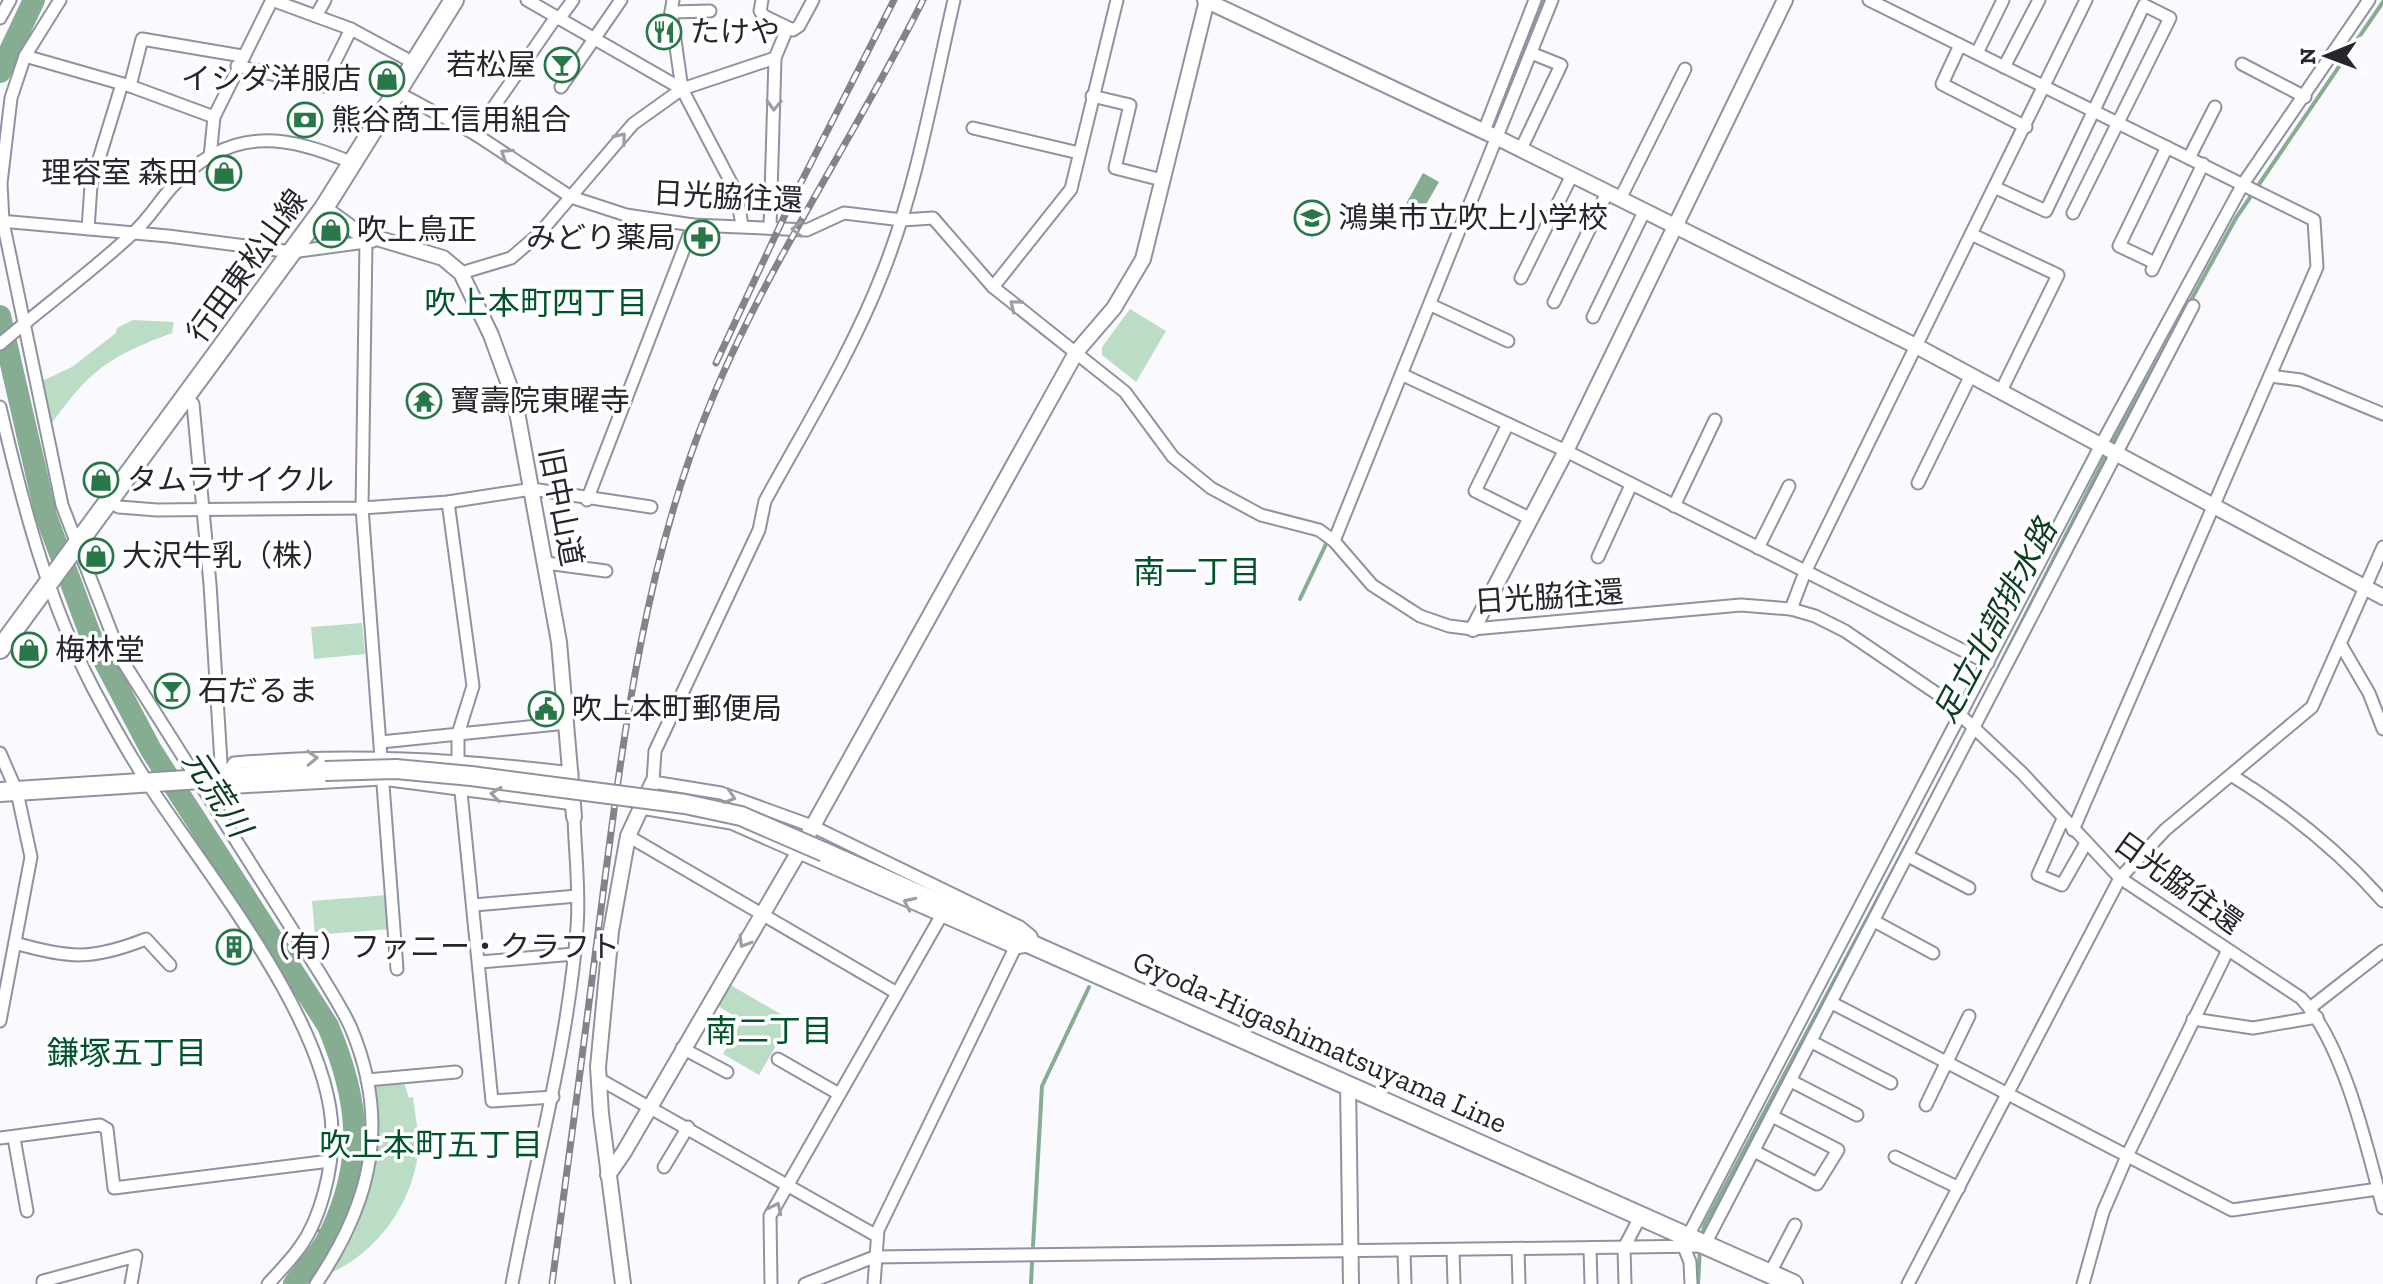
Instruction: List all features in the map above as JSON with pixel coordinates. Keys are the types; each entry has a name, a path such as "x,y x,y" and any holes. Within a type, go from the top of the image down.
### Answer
{"main road":[{"name":"行田東松山線","path":"50,579 355,164 454,0"},
{"path":"0,649 50,579"},
{"name":"Gyoda-Higashimatsuyama Line","path":"224,778 396,769 685,804 741,816 1024,946 1348,1084 1641,1215 1692,1242 1793,1284"},
{"path":"8,792 224,778"}],"street":[{"path":"60,0 25,56 11,98 3,147 2,222 22,325 73,548 122,660 145,702 351,1028 367,1080 372,1118 371,1164 346,1240 316,1284"},
{"path":"210,157 214,117 239,61 272,0 351,29 414,63"},
{"path":"316,16 325,0"},
{"path":"527,0 682,89"},
{"path":"475,134 573,0"},
{"path":"561,87 621,0"},
{"path":"762,0 764,16 787,29 799,26 813,0"},
{"path":"623,1284 599,1079 611,931 628,836 653,782 655,751 759,530 765,501 850,344 882,274 902,220 954,0"},
{"path":"993,287 1071,189 1117,0"},
{"path":"608,1175 799,851 1077,351 1114,308 1143,259 1206,0 1521,149 1918,347 2383,597"},
{"path":"1484,131 1535,0"},
{"path":"1334,541 1552,0"},
{"path":"1473,629 1566,451 1785,0"},
{"path":"1869,0 2314,220 2317,267 2073,830"},
{"path":"1977,53 2003,0"},
{"path":"2004,67 2039,0"},
{"path":"1791,609 1805,572 2086,0"},
{"path":"1691,1284 1692,1242 2101,445 2243,184 2369,0"},
{"path":"0,18 6,3"},
{"path":"1996,188 2046,211 2144,5 2170,18 2073,213"},
{"path":"710,11 672,6 682,89 736,192 742,225"},
{"path":"88,229 91,185 142,39 239,61 323,86 351,29"},
{"path":"770,228 775,58 787,29"},
{"path":"1960,45 1942,84 2026,127"},
{"path":"1521,149 1561,65 1531,53"},
{"path":"25,56 126,85 214,117"},
{"path":"324,208 372,241 443,258 461,273 511,258 539,234 633,124 682,89 775,58"},
{"path":"2242,64 2305,97"},
{"path":"1554,302 1685,69"},
{"name":"日光脇往還","path":"397,92 475,134 571,197 626,215 693,225 807,230 844,213 902,220 933,218 993,287 1125,392 1173,457 1211,488 1261,515 1319,530 1334,541 1372,585 1420,616 1449,626 1473,629 1741,605 1791,609 1845,631 1961,714 2120,878 2301,998 2313,1013"},
{"path":"1092,96 1130,105 1115,168 1162,180"},
{"path":"2189,158 2215,107"},
{"path":"973,128 1079,153"},
{"path":"0,344 134,233 173,186 210,157 242,141 267,138 355,164"},
{"path":"2167,147 2119,246 2154,267 2203,164"},
{"path":"1521,278 1572,175"},
{"path":"1593,317 1644,212"},
{"path":"2,222 134,233 292,252 372,241"},
{"path":"587,500 693,225"},
{"path":"1973,235 2058,275 2001,391"},
{"path":"372,241 362,508 366,603 381,742 397,969"},
{"name":"旧中山道","path":"461,273 491,335 515,401 559,642 574,810"},
{"path":"1431,305 1508,341"},
{"path":"1692,1242 1754,1151 2193,306"},
{"path":"1403,375 1566,451 1988,663"},
{"path":"1918,483 1971,375"},
{"path":"2270,376 2301,380 2383,414"},
{"path":"185,397 193,404 224,778"},
{"path":"0,407 24,511 93,688 150,784 244,925 316,1049 333,1131 330,1161 320,1203 301,1246 268,1284"},
{"path":"1674,506 1715,420"},
{"path":"1508,424 1475,491 1531,519"},
{"path":"1598,557 1631,485"},
{"path":"1758,548 1789,486"},
{"path":"109,502 119,507 157,510 362,508 448,502 532,489 587,500 651,507"},
{"path":"448,502 473,686 458,734 458,759 492,1101 553,1097"},
{"path":"1908,1284 2120,878 2165,830 2312,707 2383,547"},
{"path":"546,563 606,571"},
{"path":"2341,645 2369,693 2383,729"},
{"path":"381,742 567,723"},
{"path":"0,753 8,792 31,857 0,1021"},
{"path":"224,778 234,763 381,756 458,759 572,773"},
{"path":"2231,775 2276,803 2352,865 2383,901"},
{"path":"224,778 240,787 382,779 461,789 574,810 577,896 574,954 553,1097 512,1284"},
{"path":"653,782 721,793 812,826 1020,927 1031,936 877,1236 874,1284"},
{"path":"641,808 731,823 799,851 940,918 1024,946"},
{"path":"2063,819 2038,875 2062,885 2086,843"},
{"path":"628,836 897,993"},
{"path":"1908,856 1969,888"},
{"path":"474,905 577,896"},
{"path":"771,1284 770,1216 940,918"},
{"path":"1874,921 1933,953"},
{"path":"15,943 56,955 93,957 146,939 170,965"},
{"path":"2083,1284 2103,1212 2128,1154 2228,950"},
{"path":"2193,1019 2253,1028 2313,1013 2383,951"},
{"path":"480,962 574,954"},
{"path":"1832,1003 2232,1210 2378,1189"},
{"path":"2313,1013 2361,1122 2383,1208"},
{"path":"1926,1105 1969,1016"},
{"path":"1812,1042 1891,1083"},
{"path":"682,1048 727,1072"},
{"path":"778,1059 839,1094"},
{"path":"367,1080 456,1072"},
{"path":"599,1079 877,1236"},
{"path":"1791,1081 1857,1115"},
{"path":"1348,1084 1351,1284"},
{"path":"1754,1151 1817,1184 1838,1150 1772,1116"},
{"path":"0,1138 100,1125 107,1129 114,1188 330,1161"},
{"path":"664,1167 688,1127"},
{"path":"14,1138 27,1211"},
{"path":"1895,1157 1959,1188"},
{"path":"1625,1284 1624,1248 1641,1215"},
{"path":"1770,1273 1795,1225"},
{"path":"805,1284 874,1257 1624,1248 1692,1242"},
{"path":"1590,1248 1591,1284"},
{"path":"1518,1249 1519,1284"},
{"path":"1453,1250 1454,1284"},
{"path":"1404,1251 1405,1284"},
{"path":"43,1284 43,1281 136,1256 131,1284"}],"shaded area":[{"path":"1423,173 1439,182 1417,220 1402,211"},
{"path":"1130,309 1166,331 1136,382 1102,355 1102,347"},
{"path":"133,320 174,322 172,333 116,358 102,368 77,391 50,426 40,382 72,367 116,333 117,328"},
{"path":"362,623 365,654 314,659 311,627"},
{"path":"387,895 390,929 315,935 312,901"},
{"path":"727,983 791,1020 759,1075 723,1054 742,1021 715,1004"},
{"path":"403,1080 409,1098 413,1097 418,1140 418,1153 408,1191 400,1209 376,1240 362,1254 329,1274 355,1231 370,1184 375,1134 373,1084"}],"waterway":[{"name":"元荒川","path":"0,72 34,0"},
{"path":"1498,120 1544,0"},
{"name":"足立北部排水路","path":"2111,446 2236,218 2383,2"},
{"name":"元荒川","path":"0,316 46,516 90,634 151,750 328,1026 346,1079 354,1130 349,1180 342,1207 327,1241 294,1284"},
{"name":"足立北部排水路","path":"1999,667 2107,454"},
{"path":"1300,599 1327,542"},
{"name":"足立北部排水路","path":"1702,1238 1704,1226 1936,789"},
{"path":"1033,1246 1042,1086 1089,987"},
{"path":"315,1229 330,1236"},
{"name":"足立北部排水路","path":"1698,1284 1700,1247"},
{"path":"1031,1284 1032,1262"}],"railway":[{"path":"716,363 791,202 894,0"},
{"path":"552,1284 620,765 653,584 669,525 708,409 756,304 923,0"}],"place":[{"name":"たけや","path":"664,32"},
{"name":"若松屋","path":"562,65"},
{"name":"イシダ洋服店","path":"387,79"},
{"name":"熊谷商工信用組合","path":"305,120"},
{"name":"理容室 森田","path":"224,173"},
{"name":"鴻巣市立吹上小学校","path":"1312,218"},
{"name":"吹上鳥正","path":"331,230"},
{"name":"みどり薬局","path":"702,238"},
{"name":"寶壽院東曜寺","path":"424,401"},
{"name":"タムラサイクル","path":"101,480"},
{"name":"大沢牛乳（株）","path":"96,556"},
{"name":"梅林堂","path":"29,650"},
{"name":"石だるま","path":"172,691"},
{"name":"吹上本町郵便局","path":"546,709"},
{"name":"（有）ファニー・クラフト","path":"234,947"}],"district":[{"name":"吹上本町四丁目","path":"536,303"},
{"name":"南一丁目","path":"1197,572"},
{"name":"南二丁目","path":"769,1031"},
{"name":"鎌塚五丁目","path":"127,1053"},
{"name":"吹上本町五丁目","path":"431,1145"}]}
